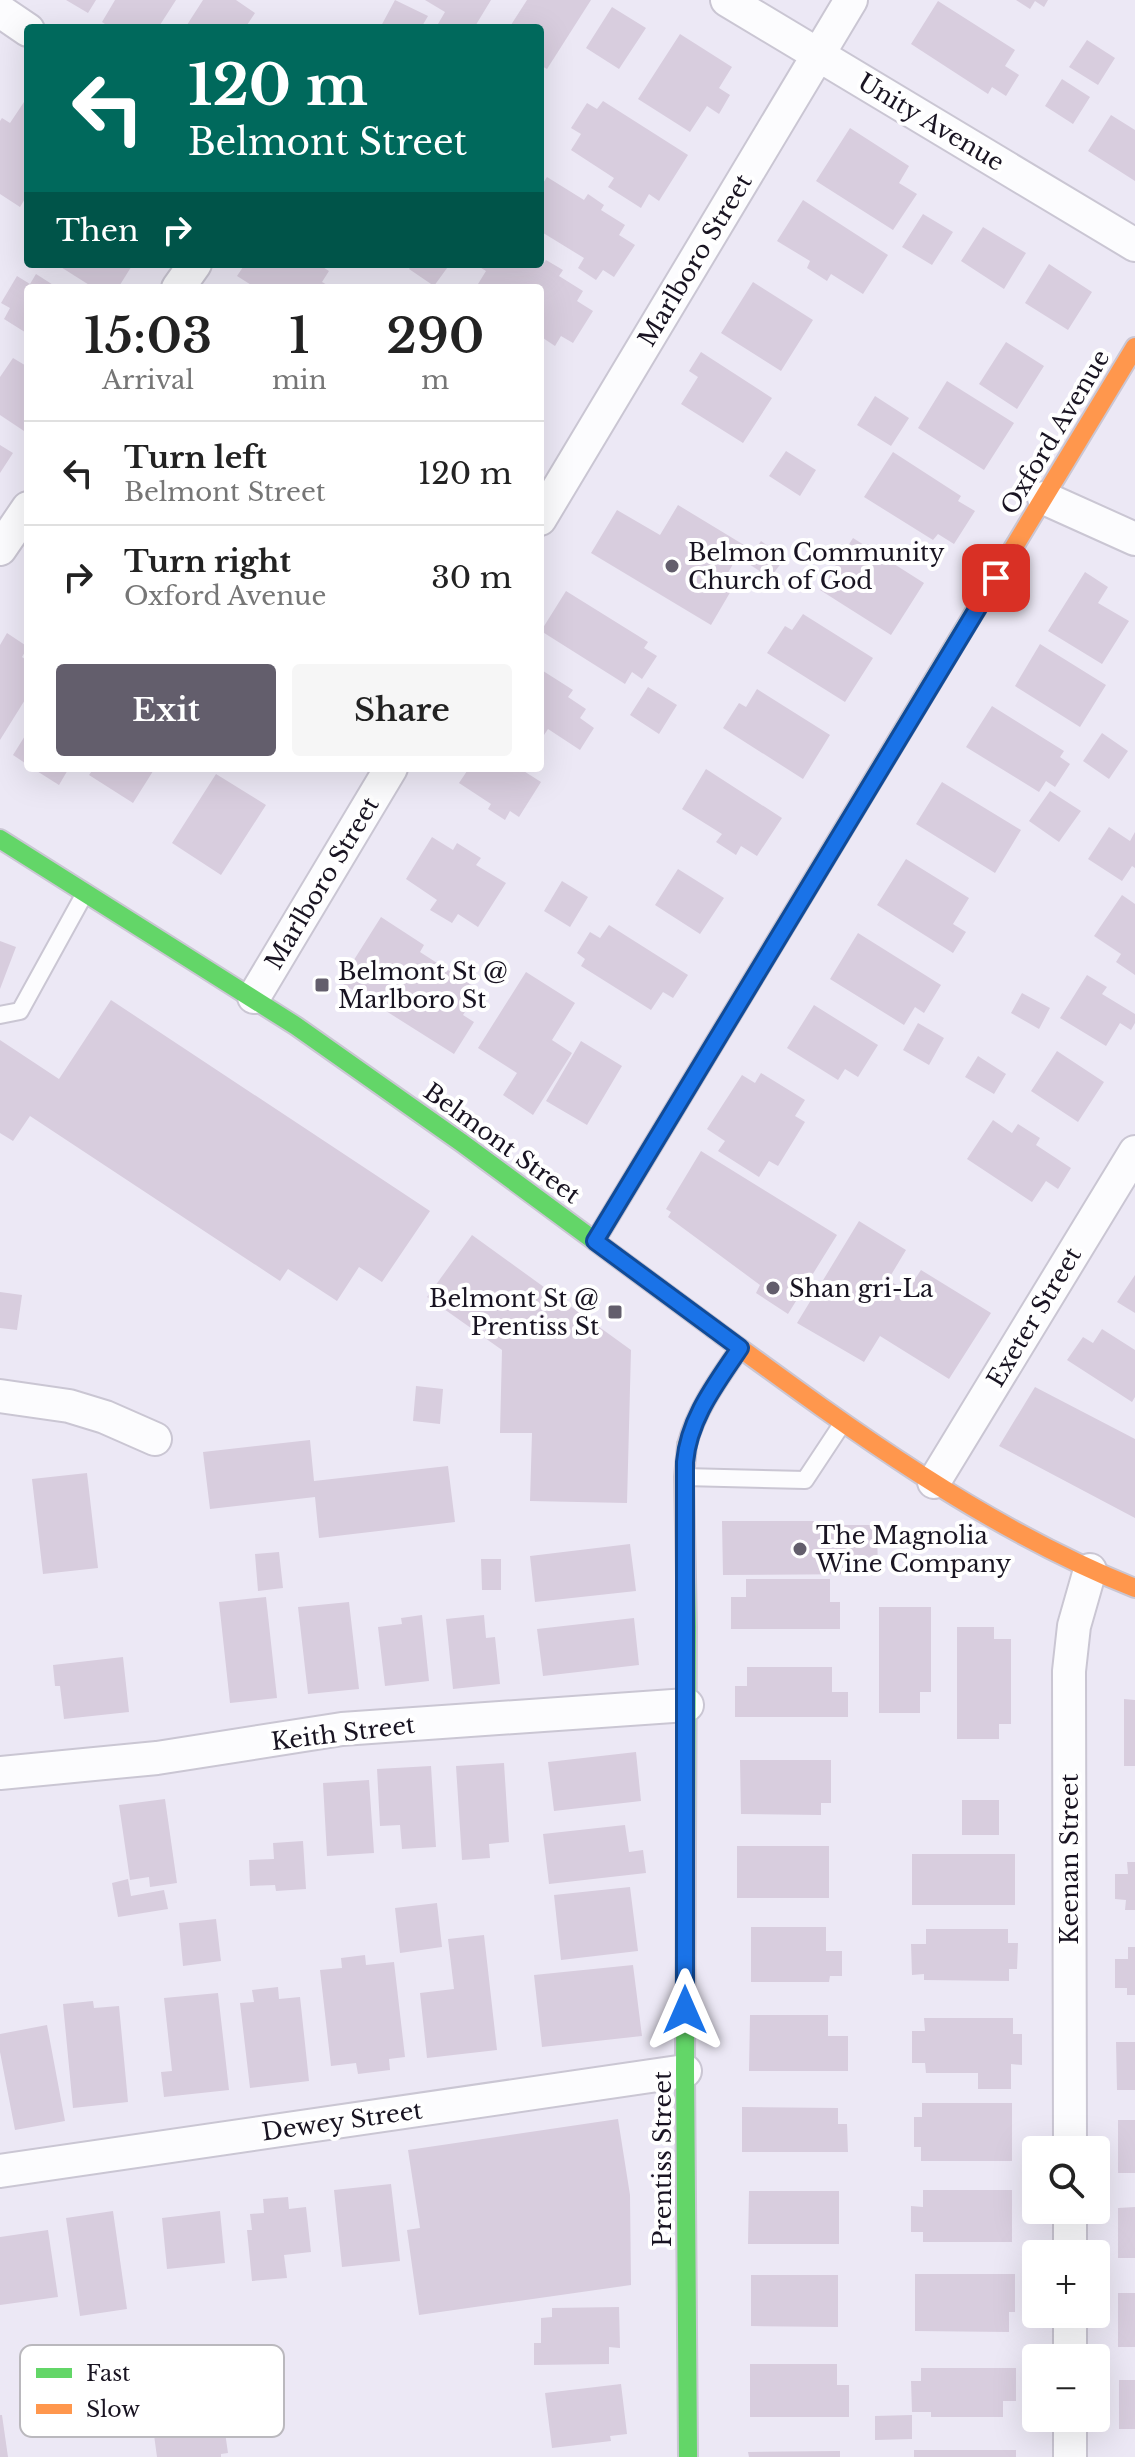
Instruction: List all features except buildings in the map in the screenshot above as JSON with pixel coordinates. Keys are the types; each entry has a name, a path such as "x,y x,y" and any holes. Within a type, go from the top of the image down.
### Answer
{"street":[{"name":"Unity Avenue","path":"727,0 1135,245"},
{"name":"Marlboro Street","path":"544,512 851,0"},
{"path":"0,11 24,27"},
{"name":"Oxford Avenue","path":"595,1241 1135,347"},
{"path":"1044,498 1135,539"},
{"path":"0,549 24,514"},
{"name":"Marlboro Street","path":"254,997 389,772"},
{"name":"Belmont Street","path":"0,839 254,997 431,1120 843,1422 1014,1530 1090,1570 1135,1588"},
{"name":"Exeter Street","path":"934,1482 1135,1152"},
{"name":"Prentiss Street","path":"688,2457 684,1477 692,1427 704,1402 740,1348"},
{"path":"0,1396 69,1406 105,1417 155,1439"},
{"name":"Keenan Street","path":"1070,2136 1069,1671 1074,1626 1090,1570"},
{"name":"Keith Street","path":"0,1773 157,1758 342,1729 687,1705"},
{"name":"Dewey Street","path":"0,2171 685,2071"},
{"path":"1070,2432 1070,2457"}],"lane":[{"path":"0,1015 20,1011 85,893"},
{"path":"684,1477 805,1480 843,1422"}],"traffic: fast":[{"path":"595,1241 977,608"},
{"path":"0,839 296,1026 462,1143 714,1329"},
{"path":"687,1445 684,1477 688,2457"}],"traffic: slow":[{"path":"977,608 1135,347"},
{"path":"714,1329 814,1402 969,1505 1078,1563 1135,1588"},
{"path":"687,1445 703,1406 740,1348"}],"place":[{"name":"Belmon Community Church of God","path":"672,566"},
{"name":"Belmont St @ Marlboro St","path":"322,985"},
{"name":"Shan gri-La","path":"773,1288"},
{"name":"Belmont St @ Prentiss St","path":"615,1312"},
{"name":"The Magnolia Wine Company","path":"800,1549"}],"route":[{"path":"685,2010 685,1462 692,1427 704,1402 740,1348 595,1241 996,578"}]}
